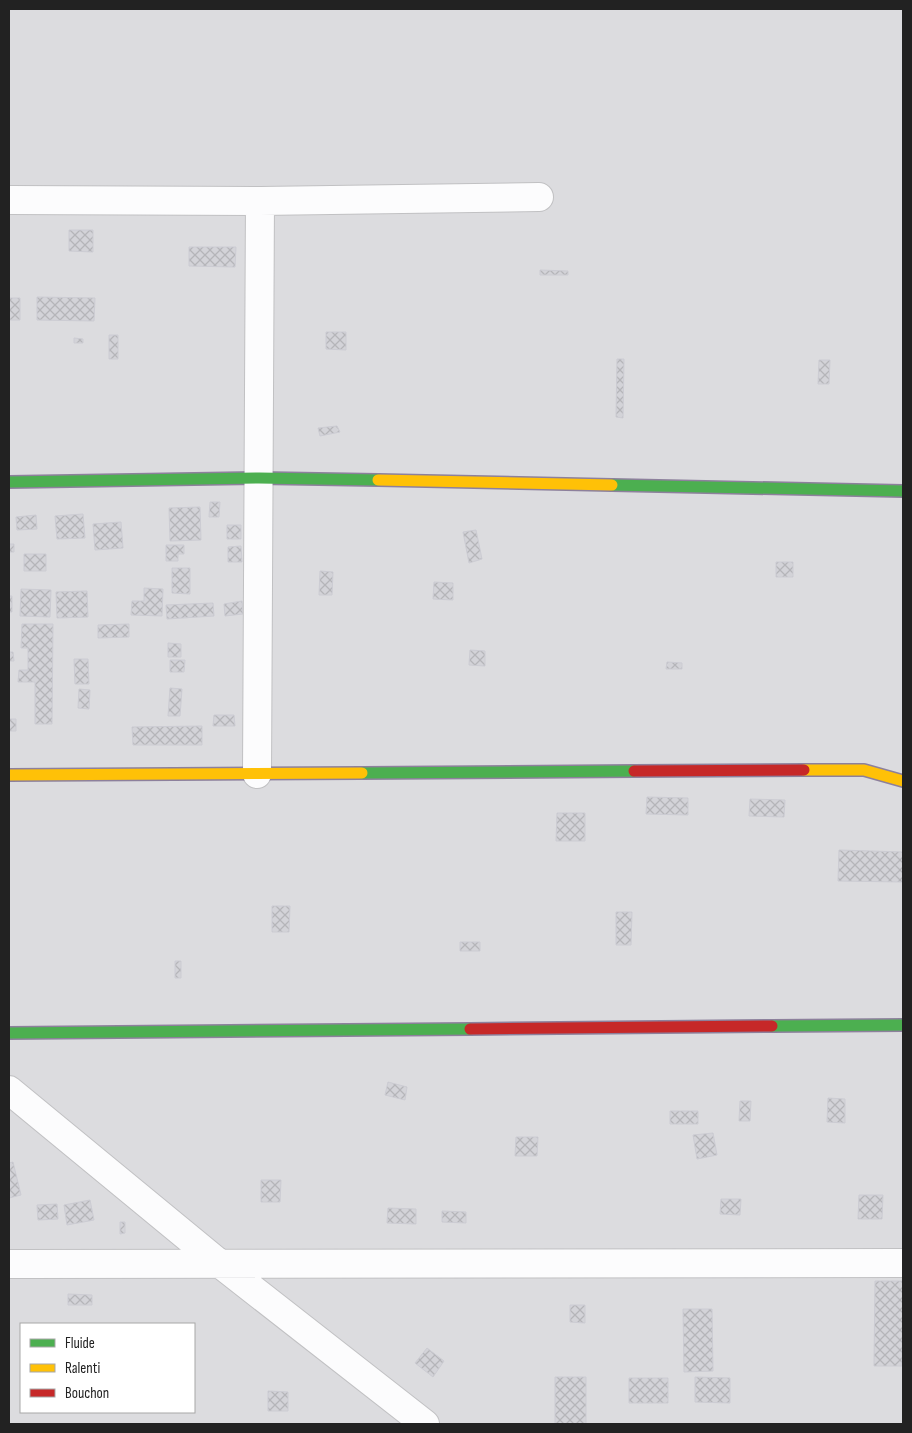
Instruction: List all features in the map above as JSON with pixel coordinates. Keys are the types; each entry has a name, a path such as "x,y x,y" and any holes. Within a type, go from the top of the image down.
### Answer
{"street":[{"path":"9,200 260,201 539,197"},
{"path":"257,774 260,201"},
{"path":"9,482 258,478 903,491"},
{"path":"9,775 864,770 903,781"},
{"path":"9,1032 903,1025"},
{"path":"9,1090 219,1263 424,1424"},
{"path":"9,1264 903,1263"}],"shaded area":[{"path":"9,9 903,9 903,1424 9,1424"}],"building":[{"path":"69,230 93,230 93,252 69,251"},
{"path":"189,247 236,247 235,267 189,266"},
{"path":"540,270 568,271 568,275 540,275"},
{"path":"37,297 95,298 94,321 37,320"},
{"path":"9,298 20,298 20,320 9,320"},
{"path":"326,332 346,332 346,350 326,349"},
{"path":"109,335 118,335 118,359 109,359"},
{"path":"74,338 83,339 83,343 74,343"},
{"path":"617,359 624,359 623,418 616,417"},
{"path":"819,360 830,360 829,384 818,384"},
{"path":"337,426 340,432 320,436 318,428"},
{"path":"210,502 220,502 219,517 209,517"},
{"path":"200,507 201,540 170,541 169,508"},
{"path":"83,514 85,538 57,539 55,516"},
{"path":"36,515 37,529 17,530 16,517"},
{"path":"121,522 123,548 95,550 93,524"},
{"path":"227,525 241,525 241,539 227,539"},
{"path":"476,530 482,559 469,563 463,532"},
{"path":"9,544 14,544 14,552 9,552"},
{"path":"166,545 184,545 184,554 178,554 178,561 166,561"},
{"path":"241,546 242,562 228,562 228,547"},
{"path":"24,554 46,554 46,571 24,571"},
{"path":"776,562 793,562 793,577 776,577"},
{"path":"172,568 190,568 190,594 172,593"},
{"path":"320,571 333,572 332,595 319,595"},
{"path":"434,582 453,583 453,600 433,599"},
{"path":"144,588 163,589 162,616 131,615 132,601 144,601"},
{"path":"21,589 51,590 50,617 20,616"},
{"path":"87,591 88,617 57,618 56,592"},
{"path":"9,596 12,596 12,612 9,612"},
{"path":"242,601 243,614 225,616 224,604"},
{"path":"213,603 214,616 167,619 166,605"},
{"path":"22,624 53,624 52,724 35,724 35,682 18,682 19,670 28,670 28,648 21,648"},
{"path":"129,624 129,637 98,638 98,625"},
{"path":"168,643 181,644 181,657 168,657"},
{"path":"470,650 485,651 485,666 469,665"},
{"path":"9,652 13,652 14,661 9,661"},
{"path":"74,659 88,659 89,684 75,684"},
{"path":"170,660 185,660 184,672 170,672"},
{"path":"667,662 682,663 682,669 666,669"},
{"path":"170,688 182,689 180,716 168,716"},
{"path":"79,689 90,690 89,709 78,708"},
{"path":"214,715 234,715 235,726 213,726"},
{"path":"9,719 16,719 16,731 9,731"},
{"path":"202,726 202,745 133,745 132,727"},
{"path":"647,797 688,798 688,815 646,814"},
{"path":"750,799 785,800 784,817 749,816"},
{"path":"557,813 585,813 585,841 556,841"},
{"path":"839,850 903,852 903,882 838,881"},
{"path":"272,906 290,906 289,932 272,932"},
{"path":"616,912 632,912 631,945 616,945"},
{"path":"460,942 480,942 480,951 460,951"},
{"path":"175,961 181,961 181,978 175,978"},
{"path":"388,1082 407,1087 405,1100 385,1095"},
{"path":"828,1098 845,1099 845,1123 827,1122"},
{"path":"740,1101 751,1101 750,1121 739,1121"},
{"path":"670,1111 698,1111 698,1124 670,1124"},
{"path":"713,1133 717,1155 697,1159 693,1135"},
{"path":"516,1137 538,1137 537,1156 515,1156"},
{"path":"13,1162 21,1195 9,1198 9,1163"},
{"path":"261,1180 281,1180 280,1202 261,1202"},
{"path":"859,1195 883,1195 882,1219 858,1219"},
{"path":"721,1199 741,1199 740,1215 720,1214"},
{"path":"90,1200 94,1220 67,1225 64,1205"},
{"path":"57,1204 58,1219 38,1220 37,1205"},
{"path":"388,1208 416,1209 416,1224 387,1223"},
{"path":"442,1211 466,1212 466,1223 442,1222"},
{"path":"120,1222 125,1222 125,1233 120,1234"},
{"path":"875,1281 903,1281 902,1366 874,1366"},
{"path":"68,1294 92,1295 92,1305 68,1305"},
{"path":"570,1305 585,1305 585,1323 570,1322"},
{"path":"683,1309 712,1309 713,1371 684,1372"},
{"path":"427,1348 444,1361 433,1377 415,1363"},
{"path":"555,1377 586,1377 586,1424 555,1424"},
{"path":"695,1377 730,1378 730,1403 695,1402"},
{"path":"629,1378 668,1378 668,1403 629,1403"},
{"path":"268,1391 288,1392 288,1411 268,1411"}],"traffic: fast":[{"path":"9,482 259,478 378,480"},
{"path":"612,485 903,491"},
{"path":"362,773 634,771"},
{"path":"772,1026 903,1025"},
{"path":"9,1033 470,1029"}],"traffic: slow":[{"path":"378,480 612,485"},
{"path":"804,770 864,770 903,781"},
{"path":"9,775 362,773"}],"traffic: jam":[{"path":"634,771 804,770"},
{"path":"470,1029 772,1026"}]}
